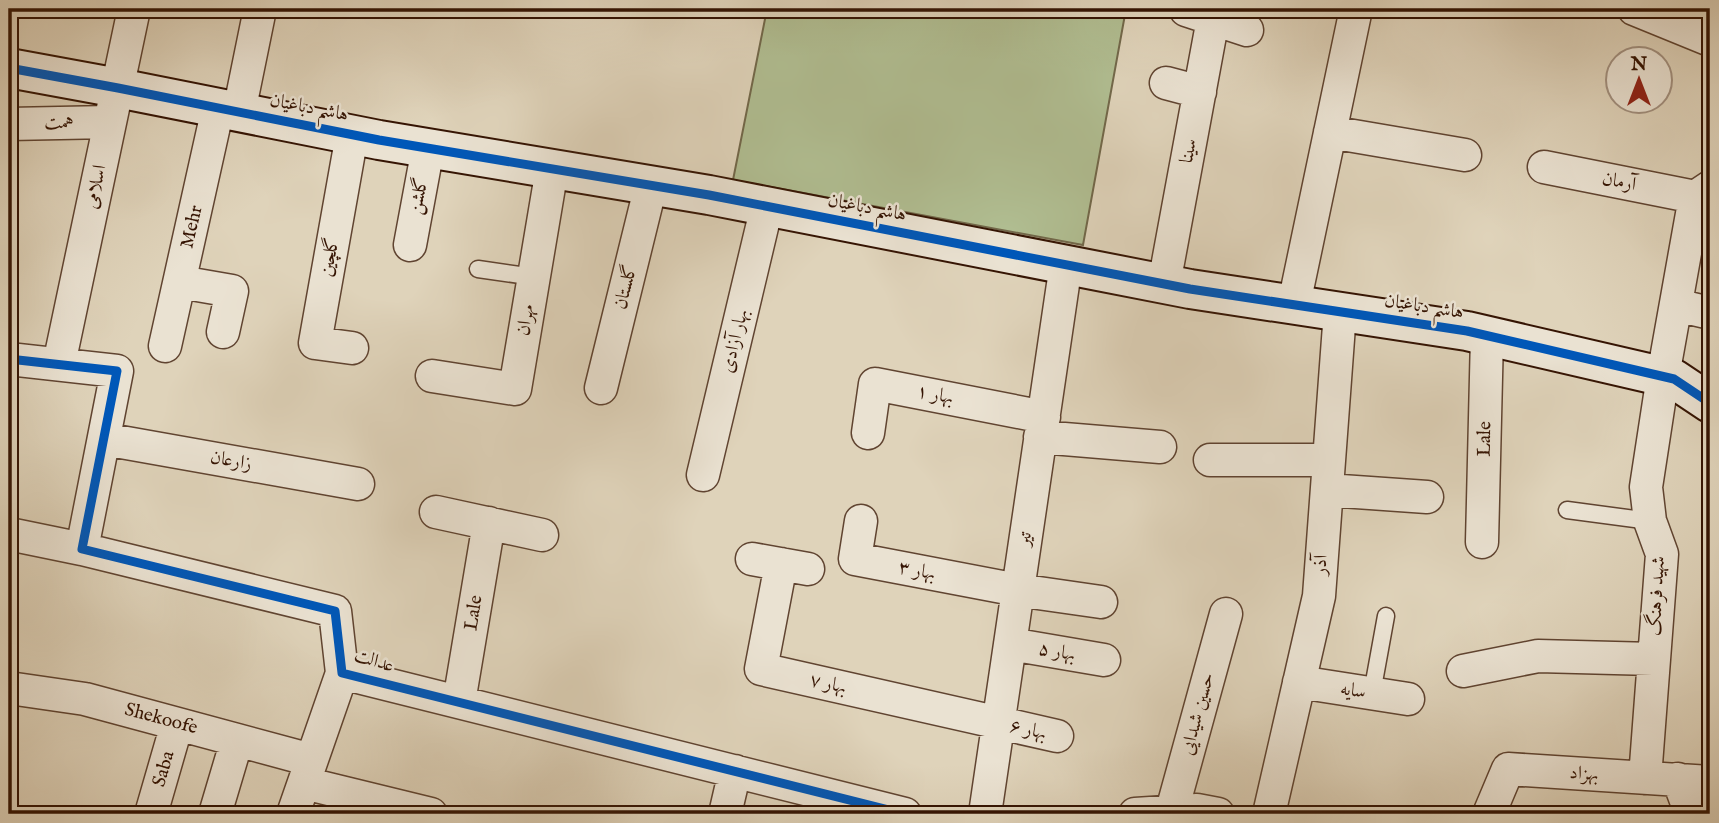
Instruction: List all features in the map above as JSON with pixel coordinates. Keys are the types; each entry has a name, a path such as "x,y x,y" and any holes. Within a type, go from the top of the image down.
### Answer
{"street":[{"name":"اسلامی","path":"59,364 134,9"},
{"name":"Mehr","path":"165,346 180,282 260,9"},
{"path":"1294,304 1356,9"},
{"path":"1634,9 1710,40"},
{"path":"1200,15 1247,30"},
{"name":"سینا","path":"1164,284 1200,92 1200,15"},
{"name":"هاشم دباغیان","path":"9,68 114,105 229,110 352,135 767,206 1164,284 1467,331 1674,379 1710,403"},
{"path":"1166,83 1200,92"},
{"name":"همت","path":"9,124 114,105"},
{"path":"1330,132 1465,155"},
{"name":"گلچین","path":"352,135 315,343 352,348"},
{"name":"گلشن","path":"410,244 428,148"},
{"name":"آرمان","path":"1544,167 1703,192"},
{"name":"مهران","path":"432,376 515,389 552,169"},
{"name":"گلستان","path":"601,388 650,185"},
{"name":"شهید فرهنگ","path":"1645,778 1662,554 1650,521 1646,487 1676,305 1703,192"},
{"name":"بهار آزادی","path":"703,475 767,206"},
{"name":"تیر","path":"985,814 1066,264"},
{"path":"180,282 232,291 223,331"},
{"path":"1676,305 1710,313"},
{"name":"آذر","path":"1269,814 1319,596 1340,312"},
{"name":"Lale","path":"1482,542 1487,336"},
{"path":"9,359 117,370 82,549 9,534"},
{"name":"بهار ۱","path":"868,433 875,384 1042,427"},
{"path":"1042,427 1160,447"},
{"name":"زارعان","path":"104,439 358,484"},
{"path":"1210,460 1328,475 1427,497"},
{"path":"436,512 542,535"},
{"name":"بهار ۳","path":"861,521 855,559 1018,590"},
{"name":"Lale","path":"459,702 489,523"},
{"name":"عدالت","path":"82,549 335,611 342,673 905,814"},
{"name":"بهار ۷","path":"780,564 761,668 998,723"},
{"path":"1018,590 1101,602"},
{"name":"حسین شیدایی","path":"1171,813 1226,614"},
{"name":"بهار ۵","path":"1010,644 1104,660"},
{"path":"1463,671 1538,656 1653,659"},
{"path":"293,814 342,673"},
{"name":"سایه","path":"1299,682 1408,699"},
{"name":"Shekoofe","path":"9,688 85,699 237,740 308,771 430,814"},
{"name":"Saba","path":"150,814 177,723"},
{"name":"بهار ۶","path":"998,723 1057,736"},
{"path":"215,814 237,740"},
{"name":"بهزاد","path":"1489,814 1508,769 1710,782"},
{"path":"724,814 735,771"},
{"path":"1678,779 1692,814"},
{"path":"1135,814 1197,810 1219,814"}],"lane":[{"path":"478,269 534,277"},
{"path":"1567,510 1650,521"},
{"path":"1372,694 1386,616"}],"green space":[{"path":"767,9 1126,9 1083,245 733,180"}],"cycle path":[{"path":"9,68 379,140 709,195 1190,289 1467,331 1674,379 1710,403"},
{"path":"9,359 117,371 82,549 335,611 342,673 905,814"}]}
